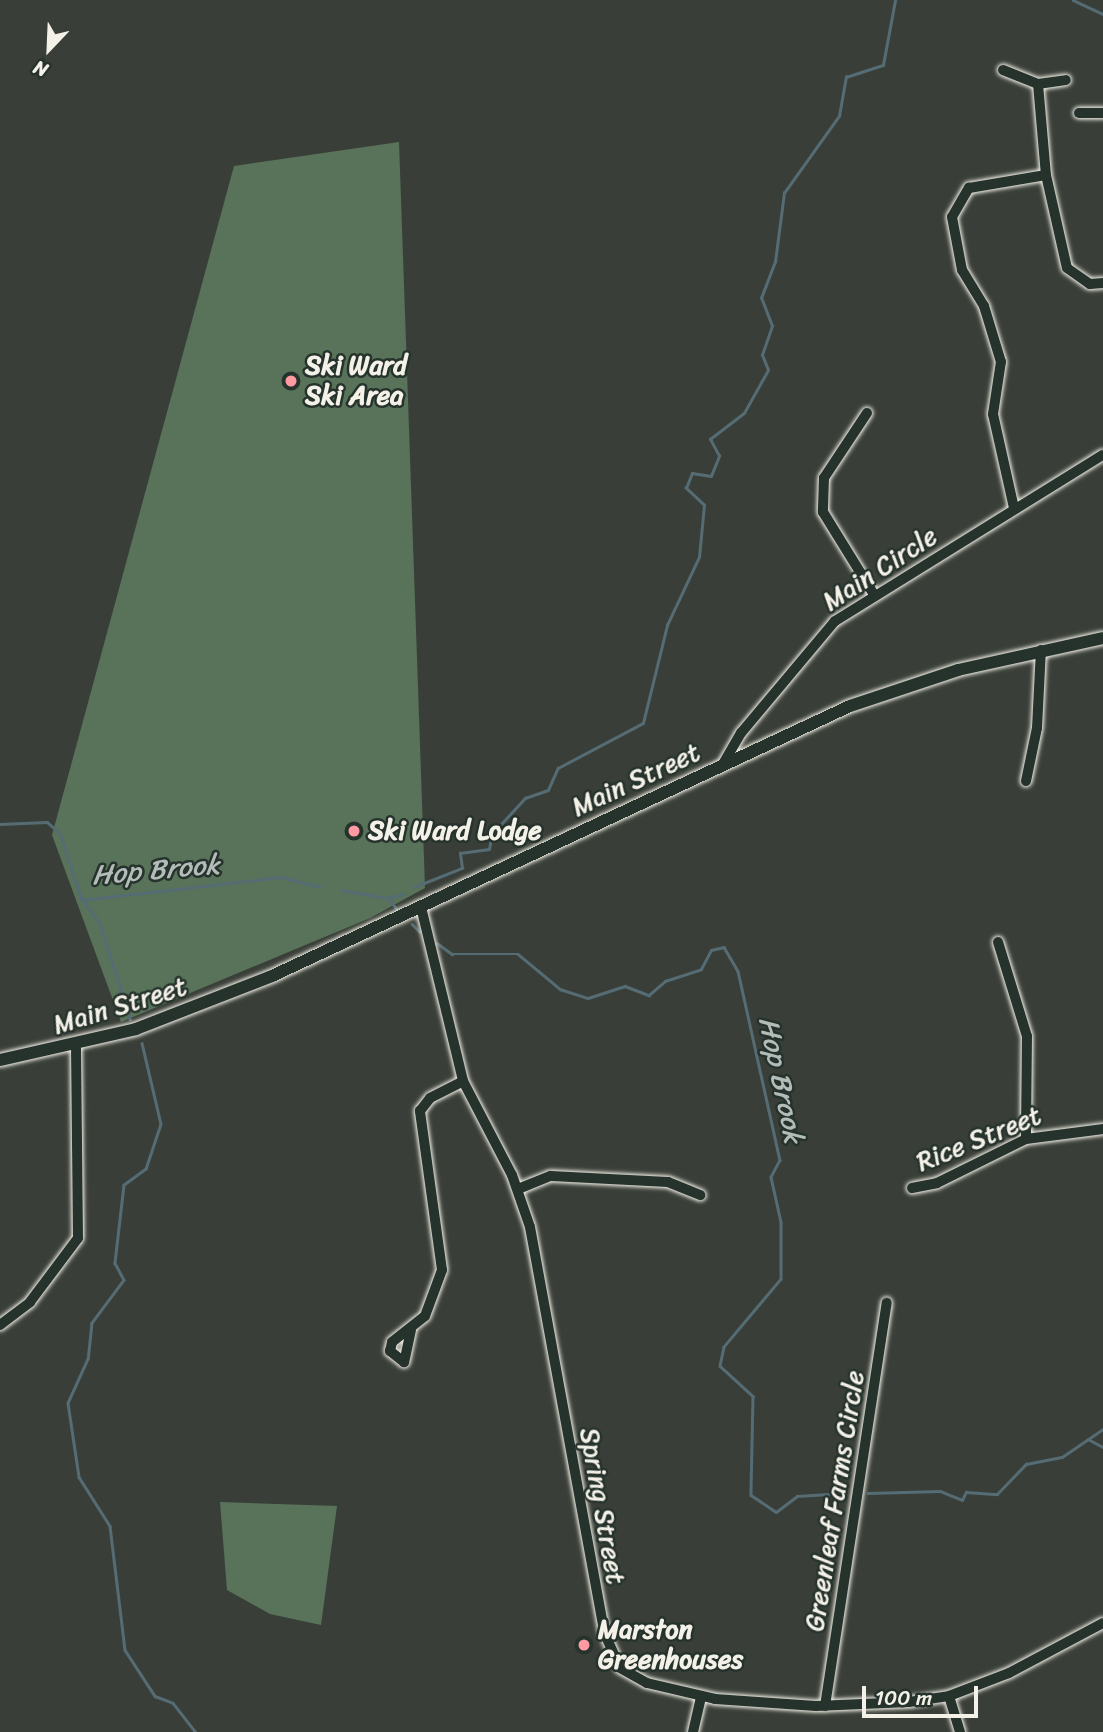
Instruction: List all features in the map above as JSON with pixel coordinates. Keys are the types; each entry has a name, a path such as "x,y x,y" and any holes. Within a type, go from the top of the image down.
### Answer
{"main road":[{"name":"Main Street","path":"0,1060 76,1045 216,998 421,907 850,706 1041,650 1103,638"}],"street":[{"path":"1003,70 1038,83 1066,80"},
{"path":"1038,83 1046,175 1067,268 1090,284 1103,283"},
{"path":"1079,113 1103,113"},
{"path":"1014,508 993,414 1000,362 984,306 962,270 952,217 969,188 1046,175"},
{"path":"867,413 824,478 823,512 873,593"},
{"name":"Main Circle","path":"723,764 741,733 825,629 873,593 1103,455"},
{"path":"1026,781 1037,728 1041,650"},
{"name":"Spring Street","path":"421,907 463,1081 518,1189 530,1227 611,1654 638,1679 701,1696 825,1706 949,1696 1009,1673 1103,1623"},
{"path":"999,942 1027,1036 1026,1139"},
{"path":"0,1325 30,1302 78,1238 76,1045"},
{"path":"411,1330 435,1298 442,1270 420,1111 430,1098 463,1081"},
{"name":"Rice Street","path":"912,1188 937,1183 1026,1139 1103,1129"},
{"path":"518,1189 551,1176 668,1182 701,1195"},
{"name":"Greenleaf Farms Circle","path":"825,1706 887,1303"},
{"path":"693,1732 701,1696"},
{"path":"949,1696 960,1732"}],"green space":[{"name":"Ski Ward Ski Area","path":"399,142 425,888 370,918 121,1022 52,835 234,166"},
{"path":"220,1502 337,1506 321,1625 270,1614 227,1590"}],"waterway":[{"path":"414,887 462,868 460,853 489,849 492,834 525,798 548,790 558,768 643,723 667,625 699,557 704,505 686,488 692,473 711,476 719,456 710,439 744,413 768,370 762,355 772,326 761,298 775,262 784,193 839,116 846,77 883,65 895,0"},
{"path":"1073,0 1103,14"},
{"name":"Hop Brook","path":"0,824 47,822 60,833 82,900 281,877 320,887"},
{"name":"Hop Brook","path":"341,890 388,898 397,909"},
{"path":"388,898 404,894"},
{"path":"83,900 100,923 130,1019"},
{"name":"Hop Brook","path":"412,924 420,932"},
{"name":"Hop Brook","path":"437,943 452,954 518,954 560,989 588,998 625,986 649,995 665,981 701,969 711,950 724,947 738,971 780,1160 771,1177 781,1222 781,1279 724,1347 720,1366 753,1396 751,1495 776,1512 797,1496 844,1493"},
{"path":"142,1043 161,1124 146,1169 124,1185 115,1263 124,1280 92,1323 88,1359 68,1403 79,1477 110,1526 125,1650 155,1696 173,1703 196,1732"},
{"name":"Hop Brook","path":"868,1493 940,1491 962,1500 966,1492 997,1494 1026,1464 1062,1457 1103,1429"},
{"path":"1088,1439 1103,1447"}],"place":[{"name":"Ski Ward Ski Area","path":"291,381"},
{"name":"Ski Ward Lodge","path":"354,831"},
{"name":"Marston Greenhouses","path":"584,1645"}]}
